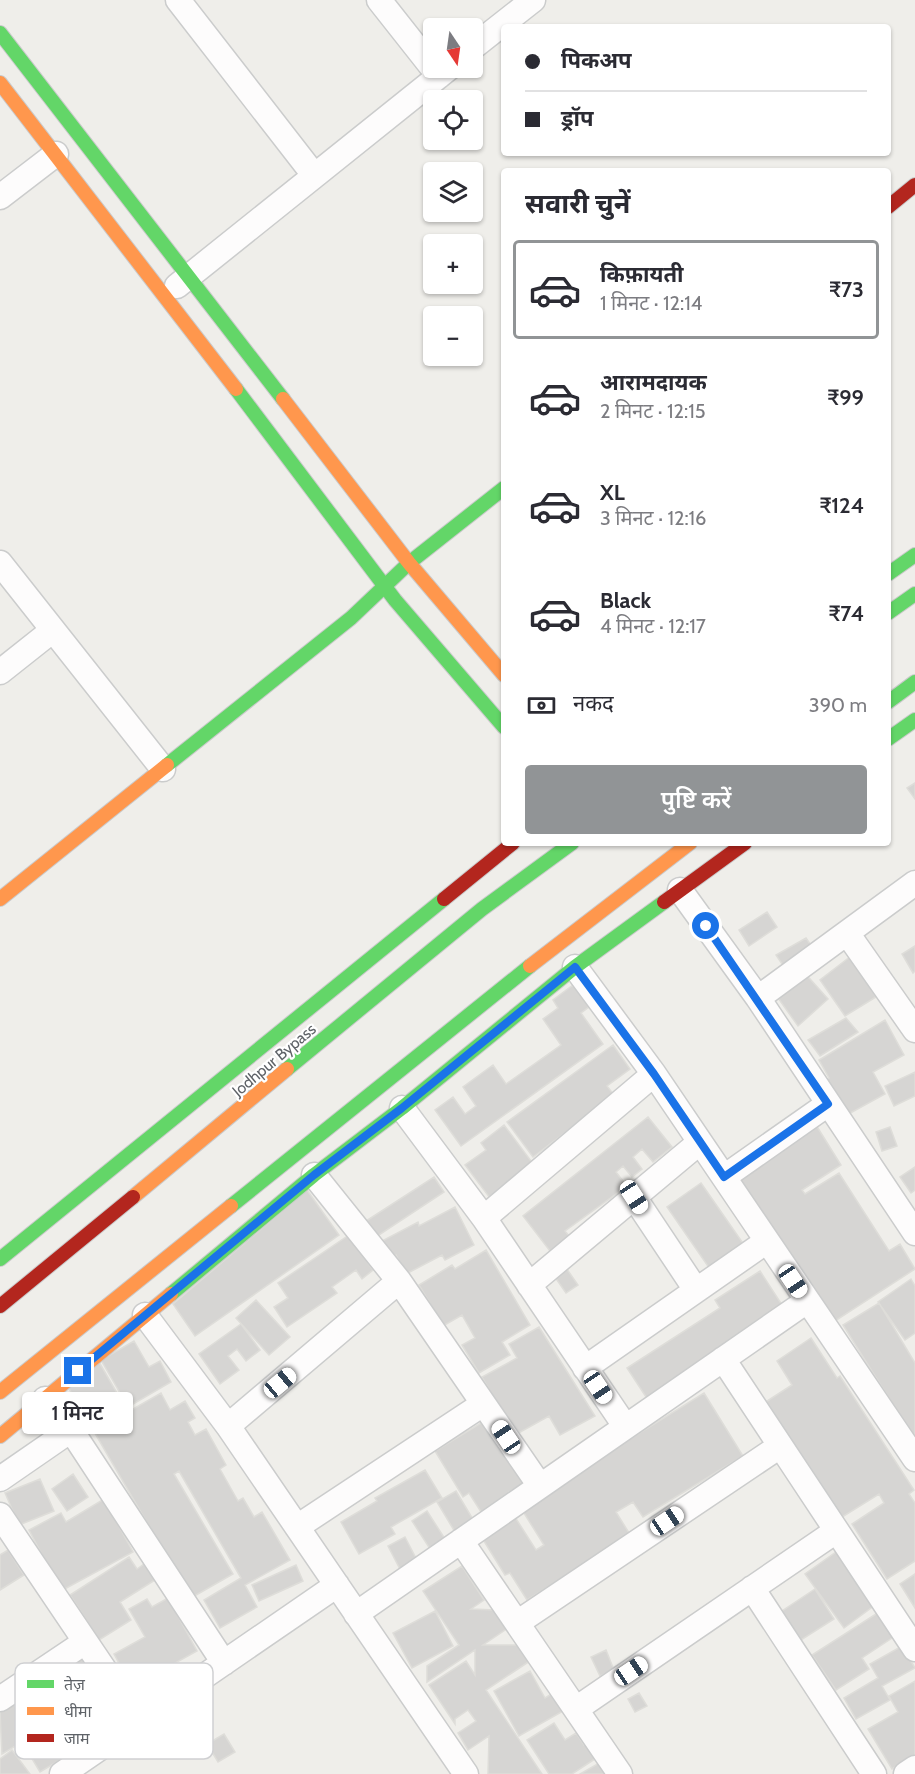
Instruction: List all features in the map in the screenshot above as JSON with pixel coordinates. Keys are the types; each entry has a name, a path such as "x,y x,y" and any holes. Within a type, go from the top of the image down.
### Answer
{"main road":[{"path":"0,33 409,563 408,589 501,723"},
{"path":"0,83 165,295 384,584 408,589 501,672"},
{"path":"897,180 910,189 915,207"},
{"path":"891,205 910,189"},
{"path":"4,904 163,769 351,618 384,584 409,563 501,490"},
{"path":"891,572 915,555"},
{"path":"891,612 915,594"},
{"path":"4,904 362,627"},
{"path":"891,700 915,682"},
{"path":"891,737 915,720"},
{"path":"0,1260 509,846"},
{"name":"Jodhpur Bypass","path":"0,1306 482,909 568,846"},
{"path":"0,1392 501,989 686,846"},
{"path":"0,1436 314,1175 402,1108 575,967 741,846"}],"street":[{"path":"178,0 315,175"},
{"path":"379,0 423,49"},
{"path":"502,24 533,0"},
{"path":"483,39 501,25"},
{"path":"165,295 436,78"},
{"path":"0,196 56,154"},
{"path":"0,563 163,769"},
{"path":"0,672 53,630"},
{"path":"758,998 915,883"},
{"path":"680,890 758,998 828,1104 907,1204 915,1233"},
{"path":"847,933 914,1027"},
{"path":"575,967 654,1074 915,1459"},
{"path":"484,1218 654,1074"},
{"path":"724,1177 828,1104"},
{"path":"402,1108 484,1218 625,1426"},
{"path":"530,1285 700,1142"},
{"path":"314,1175 399,1281 540,1486"},
{"path":"634,1197 696,1290"},
{"path":"585,1368 767,1241"},
{"path":"228,1426 399,1281"},
{"path":"356,1614 807,1300"},
{"path":"145,1315 228,1426 466,1774"},
{"path":"723,1359 915,1649"},
{"path":"45,1399 71,1430 224,1663"},
{"path":"297,1527 483,1404"},
{"path":"0,1479 71,1430"},
{"path":"517,1623 780,1446"},
{"path":"0,1515 100,1663"},
{"path":"576,1709 836,1531"},
{"path":"461,1541 620,1774"},
{"path":"213,1671 337,1585"},
{"path":"752,1588 873,1774"},
{"path":"51,1663 86,1642"},
{"path":"2,1693 15,1685"},
{"path":"62,1774 84,1759"},
{"path":"906,1774 915,1768"}],"building":[{"path":"915,783 915,799 907,788"},
{"path":"767,912 777,927 749,946 739,930"},
{"path":"806,938 815,951 786,970 776,955"},
{"path":"915,946 915,971 913,973 902,954"},
{"path":"851,956 876,997 845,1016 820,980"},
{"path":"802,970 828,999 798,1026 773,991"},
{"path":"573,985 589,1007 581,1013 603,1044 461,1146 435,1110 453,1097 465,1114 476,1106 463,1087 493,1065 506,1084 561,1045 543,1019 558,1008 553,1000"},
{"path":"846,1018 858,1032 820,1056 808,1040"},
{"path":"885,1020 904,1055 873,1072 885,1094 845,1116 825,1080 829,1078 819,1060"},
{"path":"613,1045 630,1069 607,1086 614,1095 533,1157 507,1122"},
{"path":"915,1072 915,1096 894,1106 885,1086"},
{"path":"648,1117 672,1147 653,1162 642,1149 633,1157 642,1169 632,1177 623,1166 616,1172 627,1186 565,1231 569,1236 550,1251 523,1216"},
{"path":"504,1125 534,1165 490,1198 465,1165 486,1150 481,1143"},
{"path":"816,1125 841,1165 802,1190 805,1194 839,1173 889,1251 900,1244 915,1269 832,1323 736,1175"},
{"path":"890,1127 897,1146 882,1151 876,1132"},
{"path":"915,1167 915,1190 911,1193 900,1177"},
{"path":"434,1177 444,1192 376,1237 366,1221"},
{"path":"701,1183 747,1249 712,1272 667,1207"},
{"path":"307,1190 339,1235 195,1336 173,1304"},
{"path":"455,1207 474,1245 445,1260 442,1255 406,1274 396,1255 391,1258 382,1241 418,1222 419,1226"},
{"path":"349,1235 373,1270 362,1279 356,1270 332,1287 337,1293 287,1327 274,1307 288,1298 278,1283"},
{"path":"486,1250 530,1325 502,1342 510,1355 479,1373 462,1345 475,1338 462,1315 443,1326 419,1285 452,1265 455,1269"},
{"path":"562,1262 578,1285 566,1293 550,1270"},
{"path":"760,1271 786,1311 648,1400 627,1368 720,1308 715,1300"},
{"path":"911,1279 915,1286 915,1333 905,1340 878,1302"},
{"path":"256,1300 290,1337 269,1355 236,1318"},
{"path":"879,1303 915,1363 915,1440 843,1325"},
{"path":"241,1324 260,1350 246,1361 237,1349 228,1356 239,1370 220,1384 199,1354"},
{"path":"539,1327 595,1416 560,1435 549,1416 515,1435 482,1377 517,1358 509,1344"},
{"path":"811,1338 837,1378 840,1376 914,1490 909,1494 915,1503 915,1561 887,1579 852,1524 884,1503 879,1494 839,1519 764,1403 792,1385 777,1361"},
{"path":"134,1341 149,1367 160,1361 171,1382 128,1407 101,1360"},
{"path":"99,1362 128,1412 161,1393 170,1410 185,1401 195,1418 188,1422 195,1435 206,1429 226,1465 220,1469 238,1501 243,1498 254,1517 262,1512 290,1560 245,1585 257,1607 220,1628 204,1600 241,1578 179,1471 174,1474 233,1574 191,1598 65,1382"},
{"path":"704,1393 743,1456 643,1517 633,1502 616,1512 631,1536 527,1600 510,1573 505,1575 482,1538 515,1517 536,1550 544,1545 522,1510 549,1489"},
{"path":"486,1420 524,1483 509,1492 512,1498 483,1515 469,1493 463,1497 435,1451"},
{"path":"425,1470 442,1498 391,1527 395,1534 359,1554 341,1522 377,1501 375,1498"},
{"path":"73,1474 88,1497 67,1511 52,1489"},
{"path":"40,1479 54,1511 19,1525 5,1493"},
{"path":"456,1491 477,1526 458,1537 437,1502"},
{"path":"104,1499 133,1552 61,1591 29,1530 61,1513 66,1522"},
{"path":"427,1511 447,1542 432,1552 412,1521"},
{"path":"405,1537 419,1564 402,1573 388,1546"},
{"path":"8,1550 24,1575 0,1590 0,1555"},
{"path":"836,1552 875,1605 844,1628 805,1574"},
{"path":"129,1557 137,1569 144,1564 155,1580 120,1602 131,1620 99,1640 70,1595"},
{"path":"296,1565 303,1581 259,1601 252,1585"},
{"path":"462,1566 484,1600 471,1609 496,1610 508,1628 483,1645 520,1645 530,1661 486,1690 542,1774 488,1774 489,1736 468,1750 458,1733 476,1721 468,1710 455,1719 455,1724 429,1685 466,1661 475,1675 475,1650 427,1682 427,1666 459,1645 423,1591"},
{"path":"915,1574 915,1608 900,1584"},
{"path":"815,1589 834,1619 801,1640 782,1611"},
{"path":"168,1598 197,1651 175,1663 119,1663 114,1654 145,1637 129,1609 147,1599 152,1607"},
{"path":"435,1611 453,1646 412,1668 393,1633"},
{"path":"879,1612 895,1636 862,1658 869,1669 836,1690 812,1655"},
{"path":"902,1646 915,1668 882,1686 890,1700 856,1719 844,1698 878,1678 870,1664"},
{"path":"606,1650 614,1670 600,1676 591,1657"},
{"path":"86,1656 90,1663 74,1663"},
{"path":"530,1671 545,1698 555,1692 565,1710 519,1736 494,1691"},
{"path":"915,1681 915,1755 892,1769 868,1729 898,1712 889,1696"},
{"path":"639,1693 647,1706 635,1712 628,1699"},
{"path":"14,1704 15,1746 2,1754 0,1712"},
{"path":"554,1723 565,1740 576,1733 584,1745 588,1742 598,1757 572,1774 549,1774 527,1740"},
{"path":"224,1734 235,1752 218,1762 213,1754 213,1740"},
{"path":"12,1750 15,1759 19,1759 30,1774 0,1774 0,1759"},
{"path":"32,1759 62,1759 40,1772"},
{"path":"601,1762 608,1774 580,1774"}],"traffic: fast":[{"path":"0,33 283,399"},
{"path":"236,389 395,600 501,724"},
{"path":"167,765 351,618 409,563 501,490"},
{"path":"891,572 915,555"},
{"path":"891,611 915,594"},
{"path":"891,700 915,682"},
{"path":"891,737 915,720"},
{"path":"287,1069 482,909 568,846"},
{"path":"0,1259 444,899"},
{"path":"171,1294 314,1175 402,1108 575,967 664,902"},
{"path":"231,1206 530,966"}],"traffic: slow":[{"path":"0,83 236,389"},
{"path":"283,399 409,563 501,671"},
{"path":"0,899 167,765"},
{"path":"530,966 686,846"},
{"path":"133,1197 287,1069"},
{"path":"0,1392 231,1206"},
{"path":"0,1436 171,1294"}],"traffic: jam":[{"path":"891,205 915,185"},
{"path":"444,899 509,846"},
{"path":"664,902 741,846"},
{"path":"0,1306 133,1197"}],"route":[{"path":"78,1371 314,1175 402,1108 575,967 654,1074 724,1177 828,1104 758,998 706,926"}]}
